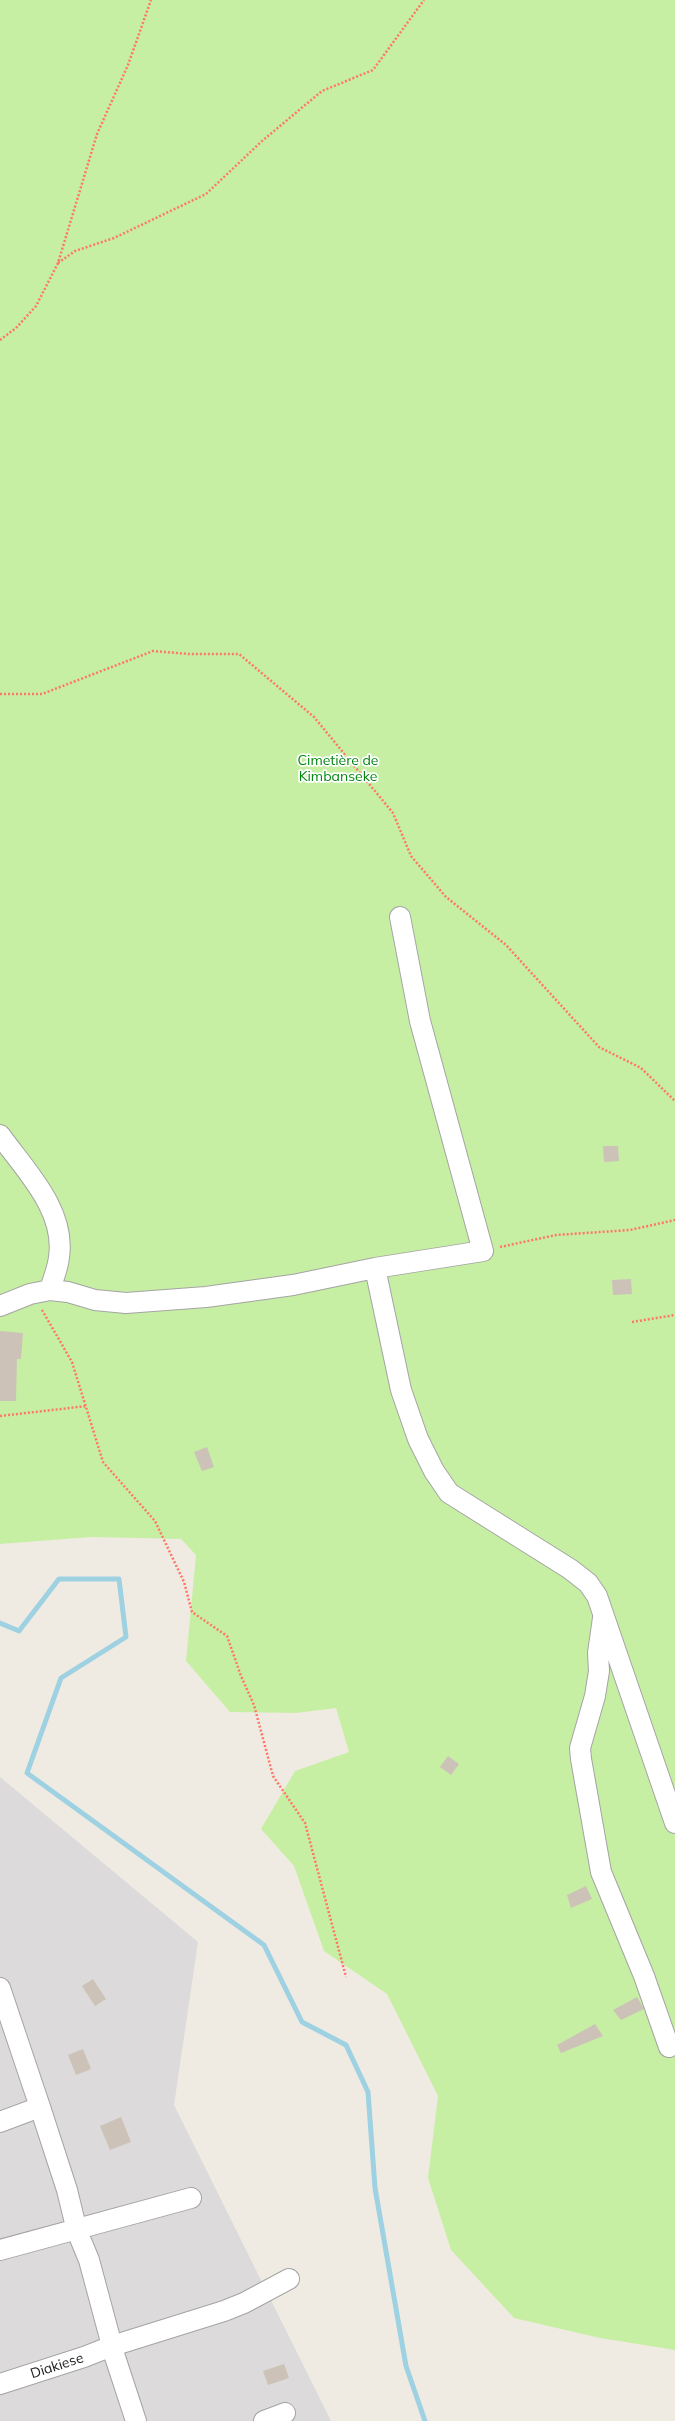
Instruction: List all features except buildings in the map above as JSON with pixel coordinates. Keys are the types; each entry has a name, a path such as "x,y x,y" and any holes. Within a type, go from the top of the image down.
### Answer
{"street":[{"path":"0,1306 30,1294 50,1290 68,1292 94,1300 126,1303 206,1297 286,1286 376,1268 483,1250 420,1021 400,917"},
{"path":"0,1135 47,1201 58,1228 59,1256 50,1290"},
{"path":"376,1268 401,1390 418,1439 434,1471 449,1493 570,1569 588,1583 597,1596 675,1823"},
{"path":"604,1616 598,1653 600,1671 596,1696 580,1748 581,1759 601,1872 644,1976 670,2047"},
{"path":"0,1988 67,2190 77,2231 89,2260 112,2346 136,2421"},
{"path":"0,2122 40,2107"},
{"path":"0,2250 77,2231 191,2198"},
{"name":"Diakiese","path":"0,2384 231,2308 289,2279"},
{"path":"264,2421 285,2413"}],"path":[{"path":"0,340 16,328 36,306 58,263 97,134 128,65 152,0"},
{"path":"58,263 75,251 114,238 206,194 262,140 322,92 373,70 424,0"},
{"path":"0,694 42,694 153,651 189,654 239,654 314,717 393,814 411,856 446,897 506,945 600,1047 641,1068 675,1101"},
{"path":"483,1250 556,1235 630,1230 675,1220"},
{"path":"30,1294 51,1322 72,1362 87,1406 103,1462 155,1521 184,1582 192,1612 227,1636 241,1676 254,1705 273,1776 305,1823 346,1976"},
{"path":"632,1322 675,1315"},
{"path":"0,1416 87,1406"}],"shaded area":[{"path":"0,1777 198,1942 174,2105 331,2421 0,2421"}],"green space":[{"name":"Cimetière de Kimbanseke","path":"0,0 675,0 675,2350 600,2338 514,2318 451,2250 428,2178 438,2096 387,1994 324,1951 294,1866 261,1829 295,1771 349,1752 336,1708 296,1713 230,1712 186,1661 196,1555 181,1539 91,1537 0,1544"}],"waterway":[{"path":"0,1623 19,1631 59,1579 119,1579 126,1637 61,1678 27,1773 264,1945 302,2022 346,2045 368,2092 375,2188 406,2366 425,2421"}]}
